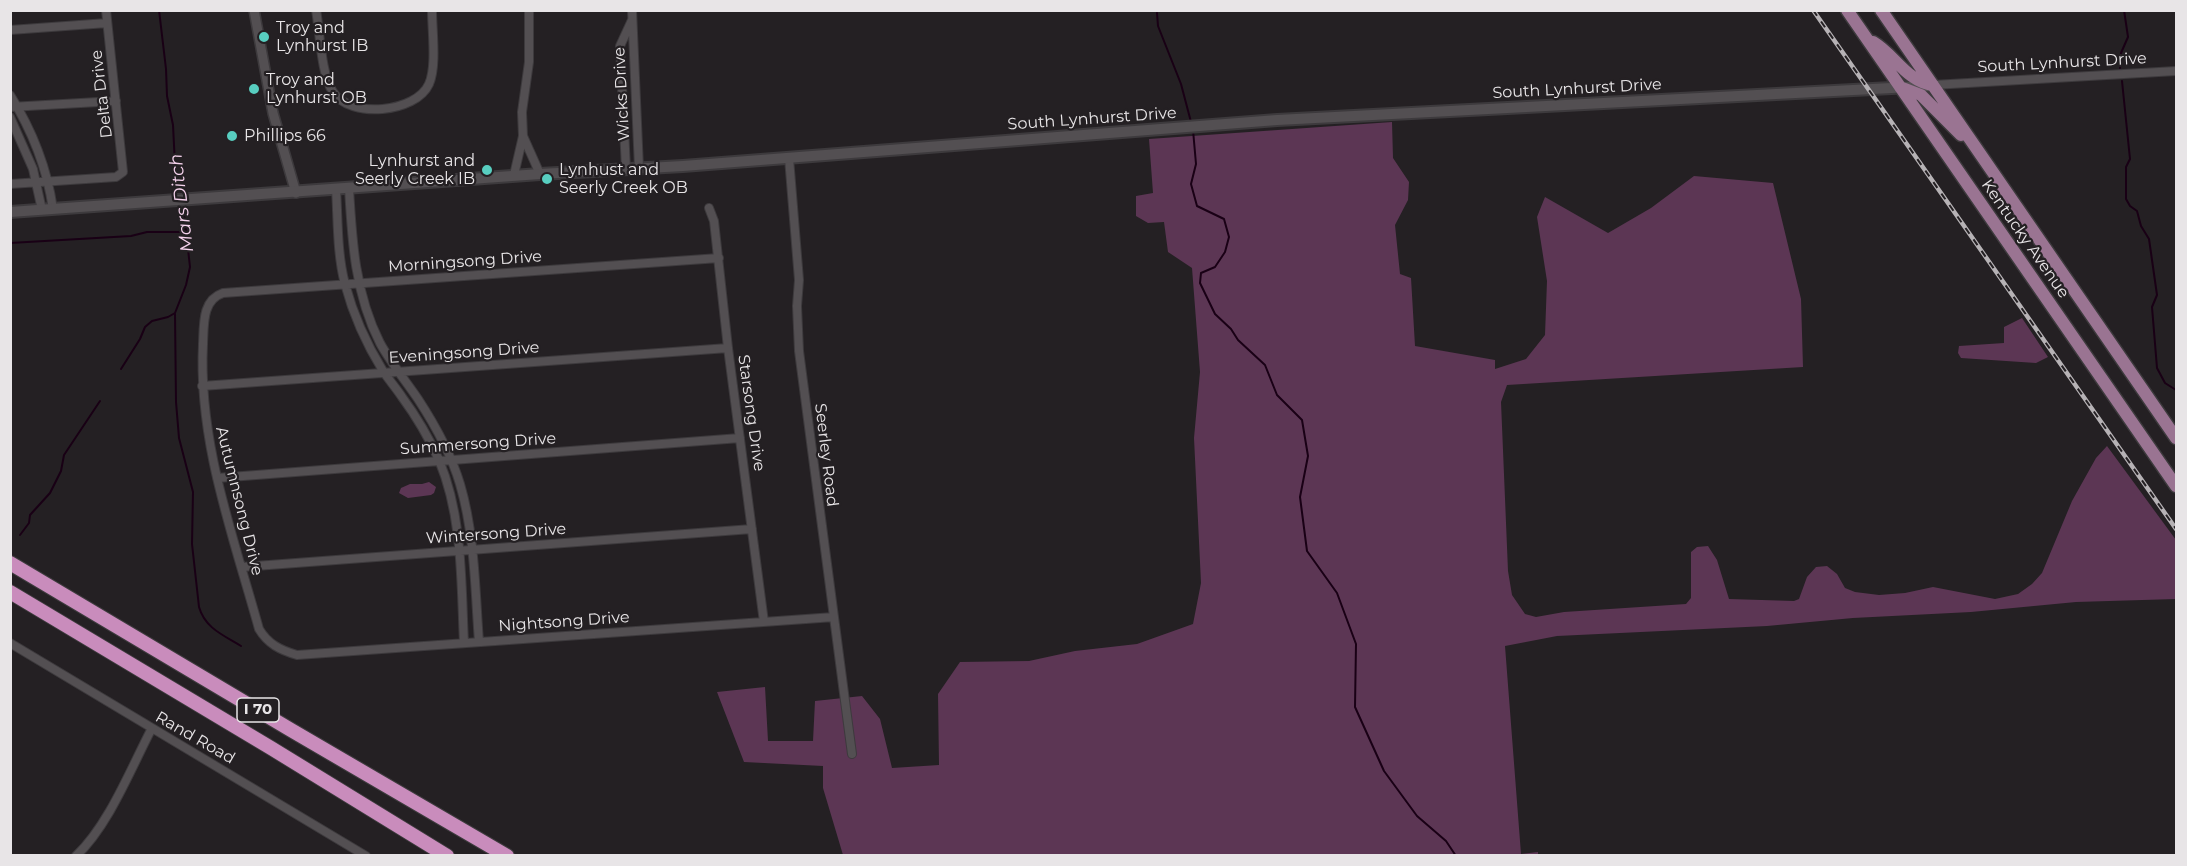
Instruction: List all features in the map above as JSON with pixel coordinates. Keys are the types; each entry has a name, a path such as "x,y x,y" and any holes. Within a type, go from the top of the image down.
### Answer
{"highway":[{"name":"I 70","path":"10,563 507,855"},
{"name":"I 70","path":"10,591 447,855"}],"main road":[{"name":"Kentucky Avenue","path":"1847,10 2176,486"},
{"name":"Kentucky Avenue","path":"1881,10 2176,438"},
{"path":"1867,39 1883,49 1910,75 1933,86"},
{"name":"South Lynhurst Drive","path":"10,212 789,158 1202,125 1933,86"},
{"path":"1900,87 1921,95 1959,134 1970,139"}],"street":[{"name":"Delta Drive","path":"49,181 118,176 124,168 106,10"},
{"path":"254,10 273,113 296,193"},
{"path":"316,10 329,85 335,95 346,104 364,109 406,105 420,97 427,88 433,67 432,10"},
{"path":"514,176 523,136 522,107 530,51 529,10"},
{"name":"Wicks Drive","path":"632,14 639,168"},
{"name":"Wicks Drive","path":"626,169 620,46 632,14"},
{"path":"10,30 107,23"},
{"name":"South Lynhurst Drive","path":"1933,86 2176,71"},
{"path":"10,95 43,163 49,181 48,209"},
{"path":"14,107 116,101"},
{"path":"10,117 48,209"},
{"path":"523,136 540,174"},
{"name":"Seerley Road","path":"789,158 798,280 799,351 852,754"},
{"path":"10,184 49,181"},
{"path":"349,188 351,237 366,310 380,342 397,371 436,427 460,484 472,550 479,642"},
{"path":"336,189 345,284 364,334 384,372 418,422 439,460 451,497 458,527 464,643"},
{"name":"Starsong Drive","path":"710,208 719,258 728,348 764,622"},
{"name":"Morningsong Drive","path":"213,296 223,293 719,258"},
{"name":"Autumnsong Drive","path":"213,296 207,306 205,319 202,386 206,426 217,478 259,629 264,638 273,646 297,655"},
{"name":"Eveningsong Drive","path":"202,386 728,348"},
{"name":"Summersong Drive","path":"217,478 740,438"},
{"name":"Wintersong Drive","path":"242,567 752,529"},
{"name":"Nightsong Drive","path":"297,655 834,617"},
{"name":"Rand Road","path":"10,643 366,855"},
{"path":"76,855 90,841 103,822 152,728"}],"shaded area":[{"path":"1392,122 1393,158 1409,182 1408,200 1395,225 1400,274 1411,278 1415,346 1495,360 1495,369 1526,359 1545,335 1547,281 1537,217 1545,197 1608,233 1651,208 1694,176 1773,183 1801,299 1803,367 1507,385 1501,402 1508,571 1512,595 1525,614 1536,617 1564,612 1686,604 1691,598 1691,552 1697,547 1708,546 1717,560 1729,599 1794,601 1799,599 1807,577 1816,567 1827,566 1837,574 1845,588 1855,592 1879,595 1905,593 1933,587 1995,599 2018,594 2042,573 2072,501 2096,458 2107,446 2176,540 2176,599 2076,602 1971,612 1853,618 1767,626 1557,636 1505,646 1521,854 1538,852 1538,855 843,855 823,788 823,766 744,762 717,692 765,687 768,741 813,741 815,701 862,696 880,719 892,768 939,765 938,694 960,662 1029,661 1075,651 1137,644 1193,624 1201,583 1194,438 1200,372 1192,268 1168,252 1164,222 1148,223 1136,216 1136,196 1153,193 1149,139"},
{"path":"2022,318 2048,357 2036,363 1961,358 1958,353 1959,346 2004,343 2004,327"},
{"path":"429,482 436,487 431,495 408,498 399,493 401,488 410,484"}],"waterway":[{"name":"Mars Ditch","path":"159,10 167,96 173,125 175,165 182,195"},
{"path":"2120,68 2121,53 2128,37 2124,10"},
{"path":"1157,13 1158,26 1181,84 1191,122"},
{"path":"2122,81 2130,159 2126,167 2126,199 2137,211 2141,226 2149,239 2157,295 2152,307 2157,368 2165,383 2176,390"},
{"path":"1193,130 1196,164 1191,184 1197,206 1224,219 1229,237 1225,252 1215,267 1201,273 1200,283 1215,314 1265,365 1277,395 1302,420 1308,456 1300,497 1307,551 1337,593 1356,644 1355,707 1384,771 1417,816 1446,841 1456,856"},
{"name":"Mars Ditch","path":"121,369 145,327 152,321 175,313 186,285 190,267 183,204"},
{"path":"10,243 131,236 147,232 181,232 185,228"},
{"path":"175,314 176,402 179,438 193,492 192,544 199,607 210,626 241,646"},
{"name":"Mars Ditch","path":"20,535 29,523 30,515 50,493 61,471 64,455 100,401"}],"railway":[{"path":"1813,10 2176,529"}],"place":[{"name":"Troy and Lynhurst IB","path":"264,37"},
{"name":"Troy and Lynhurst OB","path":"254,89"},
{"name":"Phillips 66","path":"232,136"},
{"name":"Lynhurst and Seerly Creek IB","path":"487,170"},
{"name":"Lynhust and Seerly Creek OB","path":"547,179"}]}
